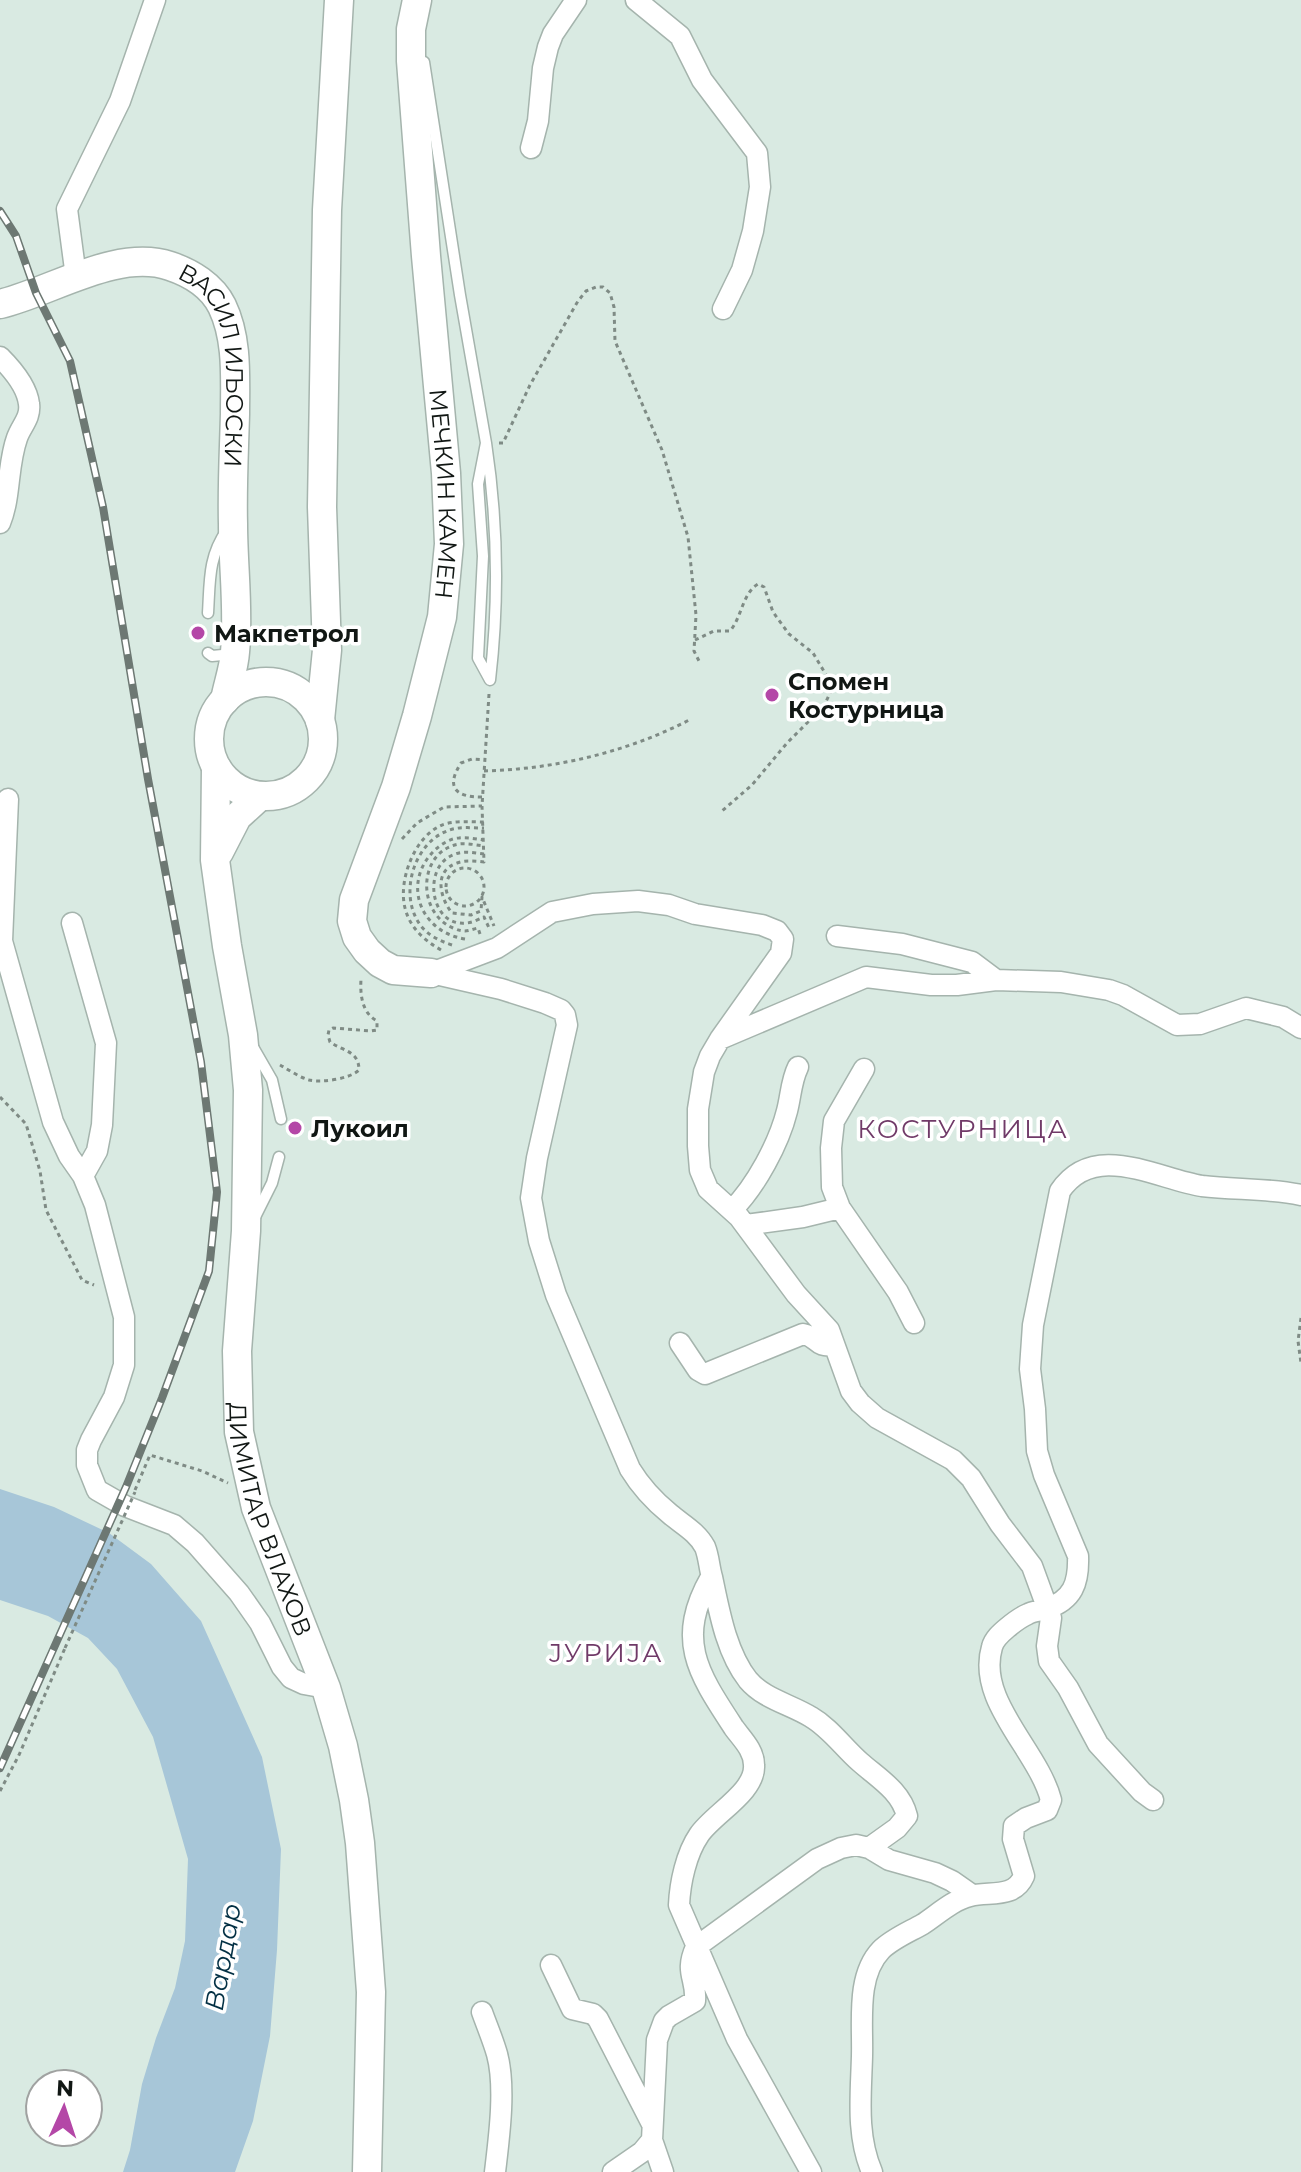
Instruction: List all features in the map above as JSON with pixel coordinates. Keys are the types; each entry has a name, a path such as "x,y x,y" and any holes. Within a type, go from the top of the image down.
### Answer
{"main road":[{"path":"327,650 317,667 305,676 234,691 214,714 209,732 210,750 216,767 227,781 243,791 260,796 283,793 303,782 310,774 317,765 323,742 320,720 327,650 322,507 327,210 339,0"},
{"name":"МЕЧКИН КАМЕН","path":"367,951 357,937 352,921 354,900 396,787 417,716 442,617 449,544 446,473 411,61 411,29 418,0"},
{"name":"ВАСИЛ ИЉОСКИ","path":"0,304 76,277 145,262 168,265 190,274 216,297 229,325 235,376 233,522 222,653 225,700"},
{"path":"222,653 271,684 299,692 312,705 320,720"},
{"name":"ДИМИТАР ВЛАХОВ","path":"216,767 215,860 243,1035 248,1090 246,1231 237,1351 239,1432 256,1508 326,1688 343,1746 360,1843 371,1992 367,2172"},
{"path":"215,860 237,817 260,796"},
{"path":"367,951 393,970 439,964"}],"street":[{"path":"76,277 67,209 120,101 155,0"},
{"path":"531,148 538,121 548,47 576,0"},
{"path":"636,0 680,36 702,80 757,153 760,187 753,231 742,270 723,309"},
{"path":"0,357 24,390 30,414 17,439 8,479 6,508 0,523"},
{"path":"8,799 2,941 53,1122 95,1205 124,1317 124,1365 114,1397 87,1450 87,1465 97,1490 125,1506 174,1525 205,1554 260,1623 282,1667 291,1678 326,1688"},
{"path":"439,964 497,948 552,912 572,906 638,901 762,925 777,931 783,939 781,953 720,1039 704,1072 698,1109 700,1170 708,1189 739,1218 796,1294 829,1330 851,1391 860,1403 877,1418 964,1469 1032,1566 1051,1618 1047,1646 1049,1661 1068,1688 1098,1744 1153,1800"},
{"path":"72,923 106,1043 102,1125 97,1151 83,1176"},
{"path":"837,936 902,944 972,962 996,980"},
{"path":"439,964 561,1010 565,1015 567,1025 563,1047 533,1175 531,1198 539,1241 556,1295 630,1469 641,1486 697,1534 707,1551 711,1577 733,1654 749,1680 764,1694 825,1727 859,1762 881,1778 902,1803 907,1816 903,1823 869,1848"},
{"path":"720,1039 866,977 931,985 996,980 1061,982 1123,995 1177,1025 1200,1024 1246,1008 1283,1017 1301,1028"},
{"path":"0,991 25,1020"},
{"path":"739,1218 747,1195 782,1127 798,1067"},
{"path":"864,1069 834,1121 832,1187 840,1208 898,1292 914,1323"},
{"path":"872,2172 861,2137 866,1975 880,1951 890,1942 956,1901 972,1895 1002,1894 1018,1886 1023,1881 1024,1872 1013,1839 1014,1826 1047,1810 1050,1804 1050,1795 1040,1772 997,1699 990,1679 990,1663 995,1639 1026,1614 1062,1602 1070,1595 1078,1571 1078,1556 1037,1451 1030,1369 1033,1325 1060,1191 1073,1175 1098,1166 1132,1166 1202,1186 1301,1195"},
{"path":"739,1218 803,1217 840,1208"},
{"path":"680,1343 698,1370 705,1374 803,1334 811,1336 824,1347 834,1345"},
{"path":"711,1577 696,1608 693,1626 695,1658 710,1689 755,1762 752,1780 698,1837 683,1876 679,1905 737,2039 811,2172"},
{"path":"613,2172 642,2152 653,2134 657,2040 664,2021 695,2001 690,1963 696,1947 817,1859 856,1845 869,1848 889,1860 935,1873 972,1895"},
{"path":"551,1965 572,2009 593,2014 598,2019 653,2134 663,2172"},
{"path":"482,2012 498,2055 501,2077 500,2134 495,2172"}],"lane":[{"path":"418,0 420,33 460,295 486,443 478,484 483,556 478,658 490,680"},
{"path":"208,613 210,567 218,544 233,522"},
{"path":"243,1035 263,1061 272,1080 281,1119"},
{"path":"246,1231 272,1183 279,1157"}],"path":[{"path":"486,443 503,443 530,385 578,301 586,291 603,287 610,293 614,307 615,341 662,450 688,537 696,615 694,651 699,661"},
{"path":"695,640 714,631 730,631 753,586 758,584 764,587 773,612 789,634 813,653 828,678 830,693 824,706 787,743 752,785 722,811"},
{"path":"482,897 473,905 455,903 447,893 446,883 459,869 476,871 484,882 481,911 471,915 452,913 445,904 441,883 443,875 453,864 462,861 484,862 482,806 490,680"},
{"path":"484,771 518,770 605,753 641,742 691,719"},
{"path":"483,797 465,797 453,784 461,763 472,759 486,760"},
{"path":"402,839 417,823 444,807 482,806"},
{"path":"439,964 405,909 404,895 411,859 416,846 441,825 484,822"},
{"path":"456,947 428,934 412,911 410,899 414,871 424,846 444,831 484,828"},
{"path":"476,939 451,937 433,926 419,902 418,889 424,863 444,843 457,838 484,840"},
{"path":"482,937 478,928 463,932 447,925 430,905 426,892 431,866 450,847 460,844 484,846"},
{"path":"484,854 463,852 443,861 436,871 434,892 440,909 453,921 465,924 484,917 494,941"},
{"path":"482,897 494,925"},
{"path":"263,1061 278,1064 304,1079 315,1081 356,1074 357,1058 330,1042 328,1035 333,1028 377,1030 377,1021 370,1017 362,998 360,983 367,951"},
{"path":"0,1097 26,1124 40,1171 46,1210 82,1280 120,1296"},
{"path":"1301,1318 1298,1341 1301,1363"},
{"path":"0,1791 19,1755 150,1455 202,1471 253,1496"}],"water":[{"name":"Вардар","path":"0,1489 54,1507 109,1533 151,1564 201,1621 262,1757 281,1849 277,1950 270,2036 253,2121 235,2172 123,2172 142,2084 175,1988 185,1941 188,1859 153,1737 117,1669 88,1638 48,1616 0,1600"}],"railway":[{"path":"0,211 16,236 36,293 70,361 103,507 148,779 201,1062 217,1192 209,1271 162,1398 126,1487 0,1768"}],"place":[{"name":"Макпетрол","path":"198,633"},
{"name":"Спомен Костурница","path":"772,695"},
{"name":"Лукоил","path":"295,1128"}],"district":[{"name":"КОСТУРНИЦА","path":"963,1129"},
{"name":"ЈУРИЈА","path":"606,1653"}]}
